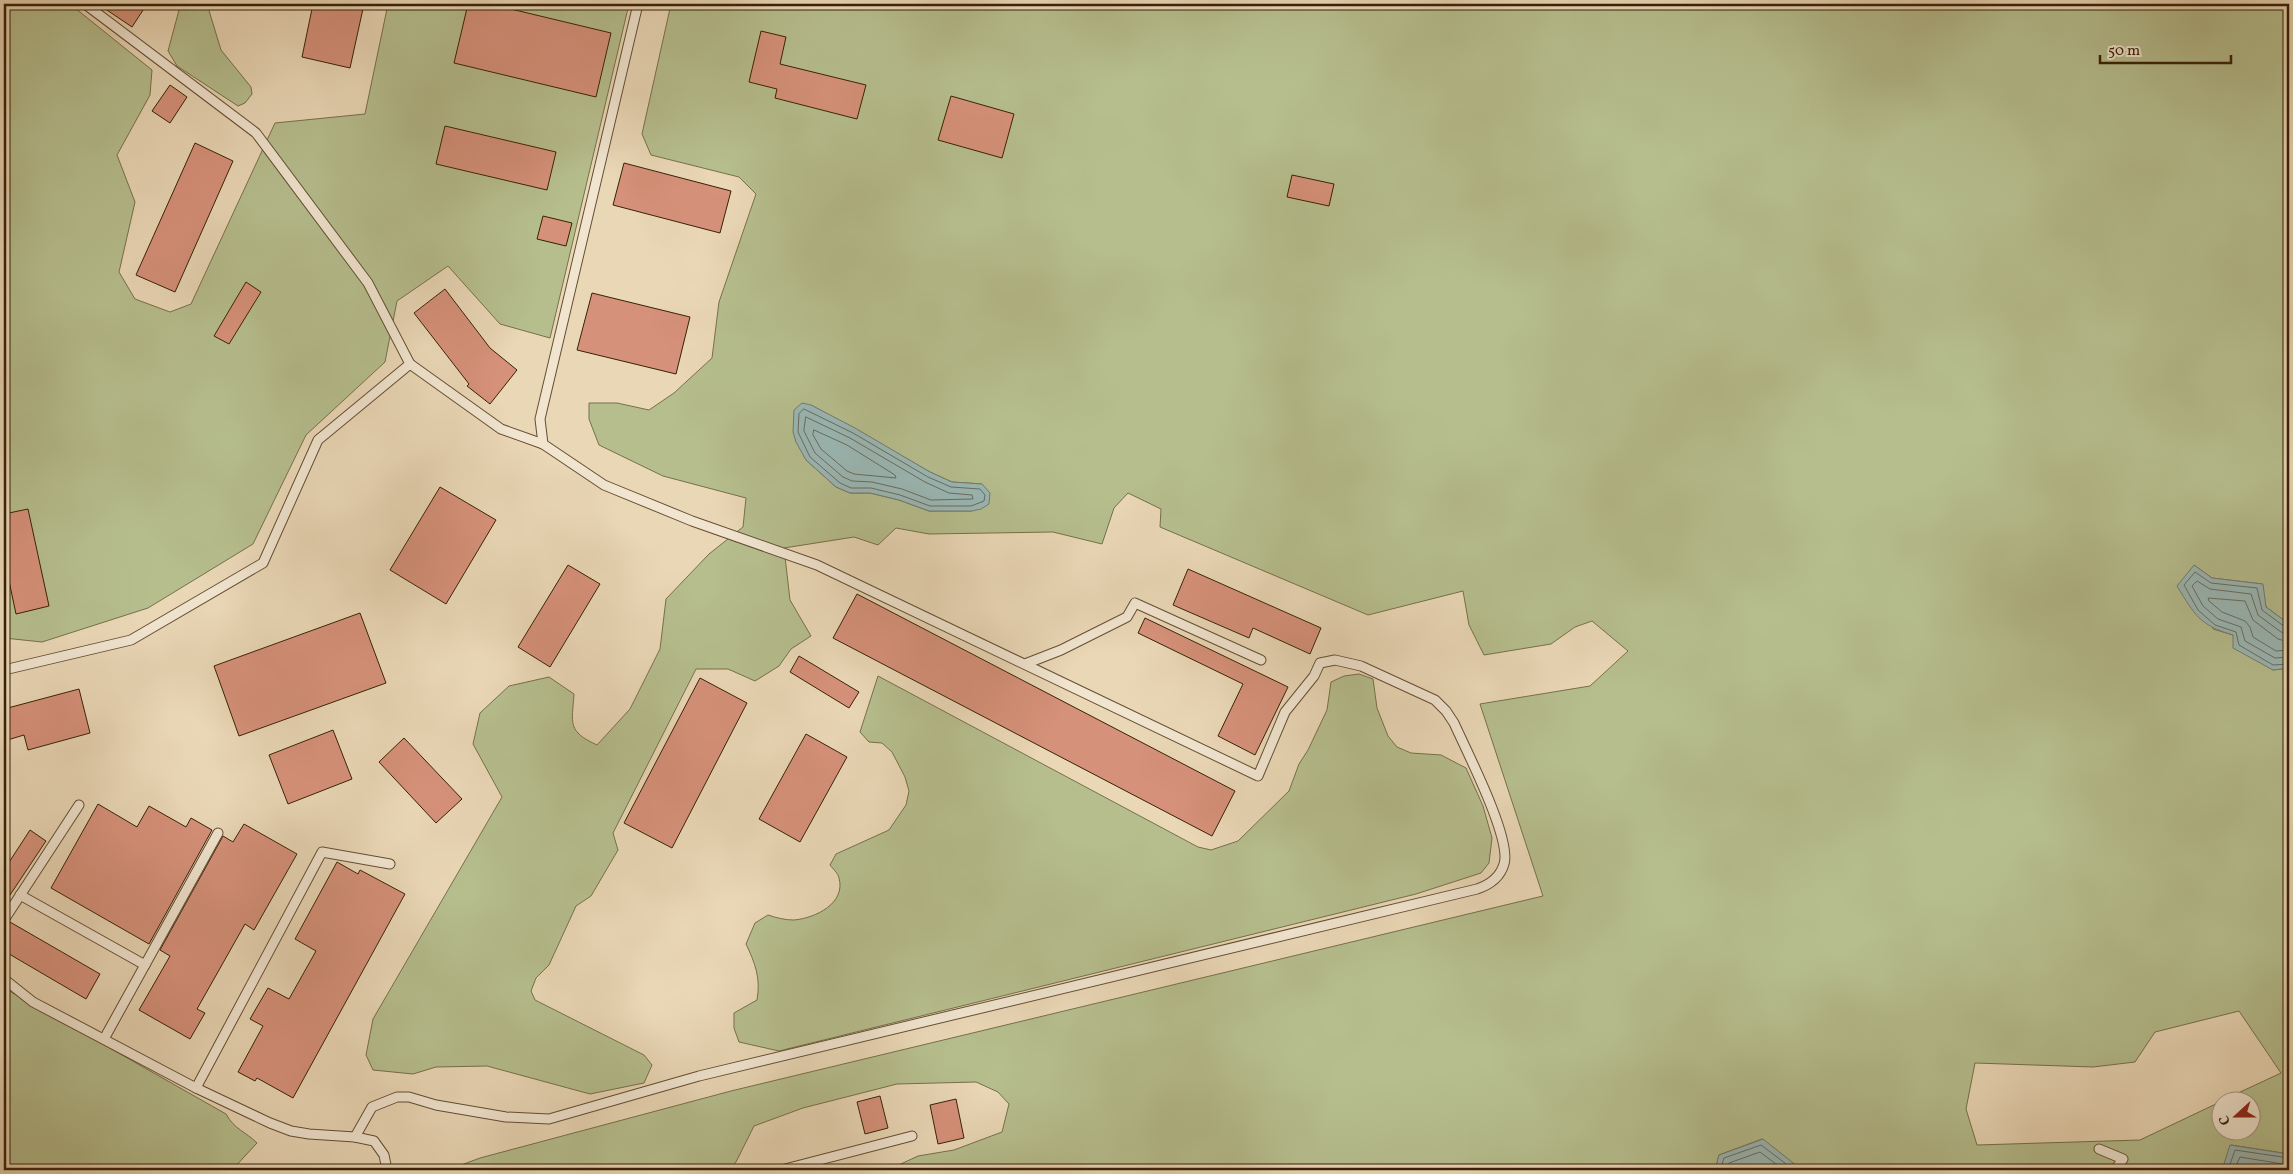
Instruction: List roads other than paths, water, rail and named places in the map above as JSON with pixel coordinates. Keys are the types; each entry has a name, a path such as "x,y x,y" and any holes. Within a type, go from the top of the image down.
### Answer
{"lane":[{"path":"85,4 256,133 368,283 410,364 501,429 543,444 604,485 692,521 817,565 1258,776 1285,712 1314,676 1320,663 1335,660 1361,666 1408,690 1435,700 1446,711 1454,723 1503,836 1505,863 1498,876 1489,885 1477,889 699,1076 549,1119 506,1117 436,1105 409,1097 397,1097 372,1107 355,1137"},
{"path":"543,444 540,418 638,4"},
{"path":"4,670 131,640 263,563 318,440 410,364"},
{"path":"1025,664 1061,650 1127,617 1135,603 1261,660"},
{"path":"4,920 79,806"},
{"path":"104,1039 218,833"},
{"path":"196,1088 322,852 390,864"},
{"path":"20,895 145,965"},
{"path":"4,979 33,1002 196,1088 291,1131 355,1137 374,1141 384,1155 387,1170"},
{"path":"781,1170 912,1136"},
{"path":"2099,1149 2123,1159 2115,1170"}],"water":[{"path":"802,403 811,405 855,428 930,472 952,482 982,484 990,493 989,504 981,509 972,511 929,511 899,500 870,493 850,493 836,487 806,460 796,442 793,432 794,410"},
{"path":"2194,565 2212,578 2263,584 2266,607 2289,624 2289,668 2273,670 2233,648 2233,635 2212,627 2199,618 2177,586"},
{"path":"1763,1139 1802,1170 1715,1170 1719,1155"},
{"path":"2230,1145 2289,1154 2289,1170 2222,1170"}]}
